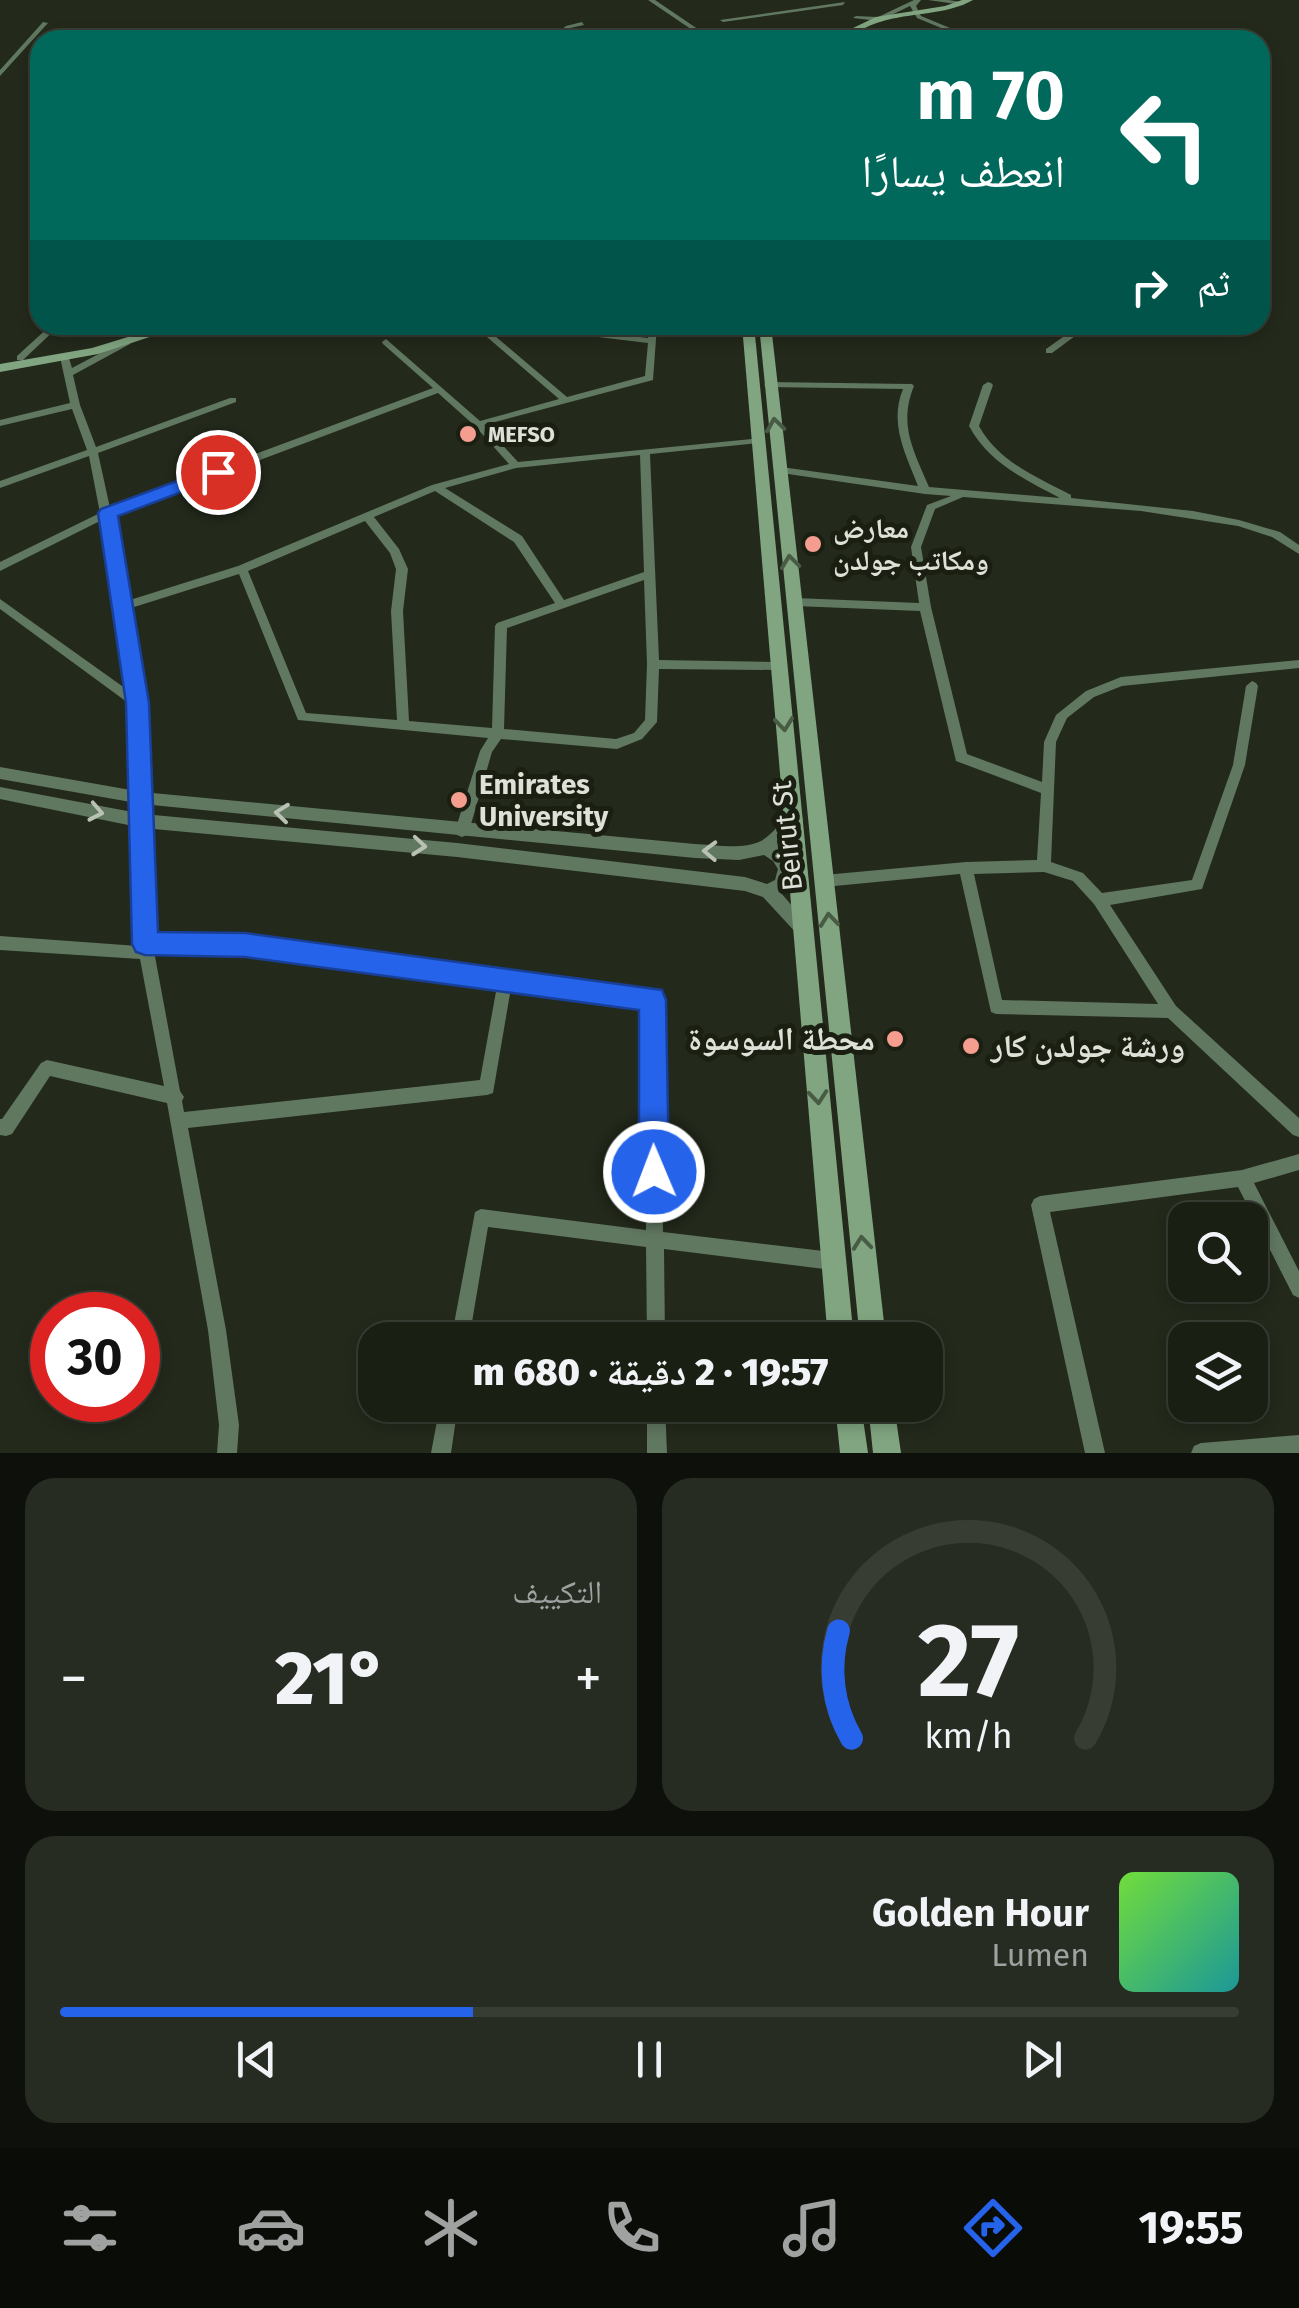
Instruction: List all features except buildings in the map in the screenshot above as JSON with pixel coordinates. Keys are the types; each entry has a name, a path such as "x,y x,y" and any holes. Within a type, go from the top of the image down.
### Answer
{"main road":[{"path":"846,30 858,22 922,14 982,0"},
{"path":"874,30 966,1"},
{"path":"0,365 124,335"},
{"path":"0,365 65,357 149,335"},
{"name":"Beirut St","path":"749,335 759,440 795,602 872,1322"},
{"name":"Beirut St","path":"765,335 782,470 776,522 778,666 839,1322"},
{"path":"850,1422 854,1453"},
{"path":"883,1422 887,1453"}],"street":[{"path":"651,0 696,30"},
{"path":"791,0 808,7"},
{"path":"922,0 922,14 950,30"},
{"path":"879,20 922,0 966,1"},
{"path":"723,20 844,1 858,22"},
{"path":"39,30 46,23"},
{"path":"564,30 582,24"},
{"path":"0,74 30,39"},
{"path":"20,358 45,335"},
{"path":"488,335 564,399"},
{"path":"608,335 649,341"},
{"path":"478,424 650,378 650,335"},
{"path":"1049,350 1071,335"},
{"path":"68,374 127,342"},
{"path":"386,342 478,424 516,465"},
{"path":"65,357 75,405 93,452 108,513 125,606 138,703 146,948 217,1330 229,1426 227,1453"},
{"path":"988,384 974,426 979,437 1012,466 1071,499"},
{"path":"769,385 909,386 898,418 925,490"},
{"path":"0,567 108,513 437,390"},
{"path":"0,485 233,400"},
{"path":"0,423 75,405"},
{"path":"125,606 242,569 436,488 516,465 759,440"},
{"path":"242,569 302,717 617,744 638,736 651,722 653,664 644,452"},
{"path":"782,470 979,496 1071,499 1182,513 1275,534 1299,550"},
{"path":"436,488 518,539 560,602"},
{"path":"979,496 943,501 926,514 916,548 925,607 962,757 1046,789"},
{"path":"366,516 395,552 402,570 397,611 403,725"},
{"path":"457,850 486,751 498,733 502,626 560,602 648,574"},
{"path":"0,602 138,703"},
{"path":"795,602 925,607"},
{"path":"653,664 778,666"},
{"path":"1044,866 1050,742 1062,716 1090,694 1121,682 1299,664"},
{"path":"1099,900 1197,886 1239,765 1252,686"},
{"path":"0,773 142,798 695,850 769,849 795,820"},
{"path":"0,794 143,821 457,850 745,884 769,892 804,930"},
{"path":"769,849 779,856 786,869 782,884 769,892"},
{"path":"824,881 966,868 1044,866 1078,877 1099,900 1171,1010 1299,1129"},
{"path":"966,868 996,1007 1171,1010"},
{"path":"0,942 146,948 245,945 652,1000 656,1322"},
{"path":"180,1121 486,1087 504,981"},
{"path":"0,1127 6,1128 47,1068 176,1096"},
{"path":"1095,1453 1040,1205 1242,1178 1299,1162"},
{"path":"1242,1178 1299,1289"},
{"path":"463,1322 481,1218 832,1262"},
{"path":"441,1453 446,1422"},
{"path":"656,1422 656,1453"},
{"path":"1201,1453 1299,1445"}],"place":[{"name":"MEFSO","path":"468,434"},
{"name":"معارض ومكاتب جولدن","path":"813,544"},
{"name":"Emirates University","path":"459,800"},
{"name":"محطة السوسوة","path":"895,1039"},
{"name":"ورشة جولدن كار","path":"971,1046"}],"route":[{"path":"218,472 108,513 138,703 145,944 245,945 652,1000 654,1172"}]}
